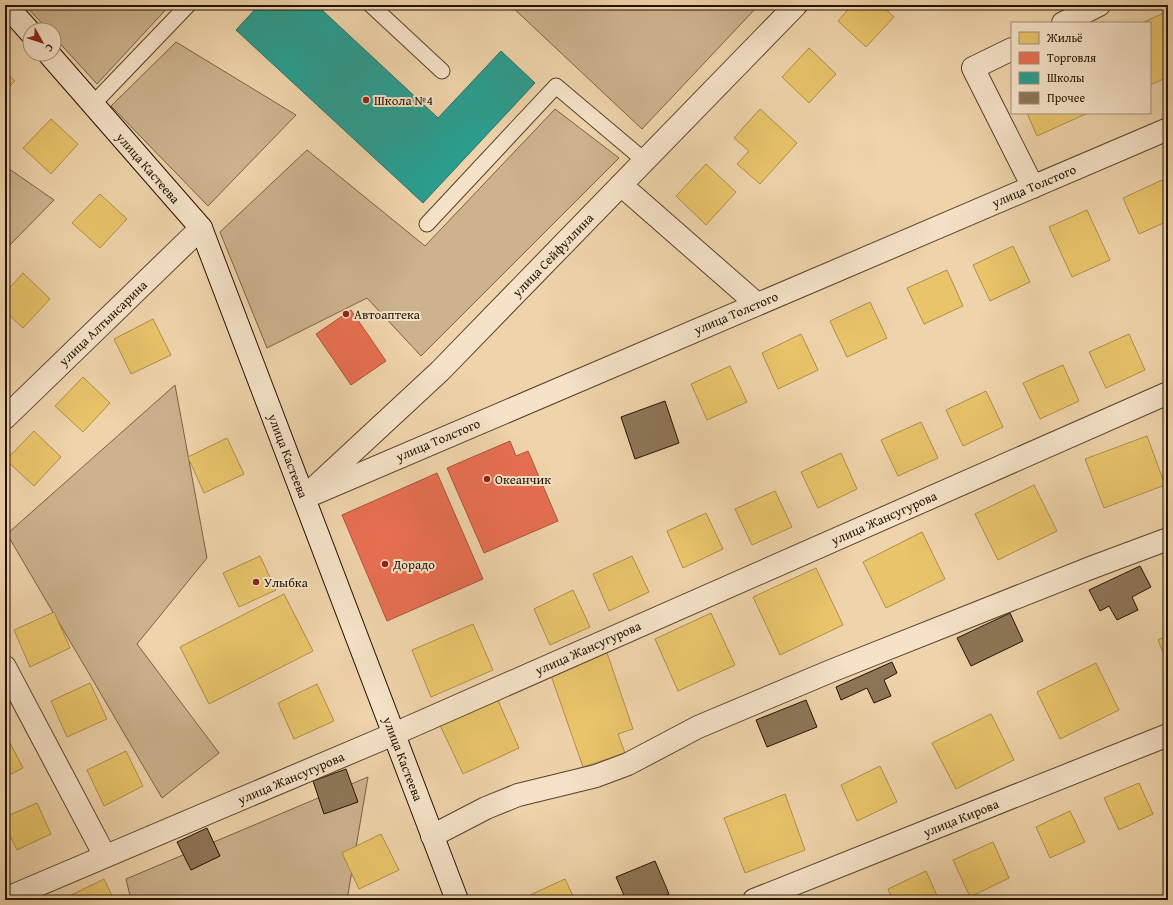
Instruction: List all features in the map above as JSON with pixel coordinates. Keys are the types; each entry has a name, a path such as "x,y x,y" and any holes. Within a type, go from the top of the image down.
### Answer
{"street":[{"path":"6,5 22,23"},
{"name":"улица Сейфуллина","path":"304,498 440,371 796,5"},
{"path":"1065,22 1100,5"},
{"path":"1011,49 973,68 1033,187"},
{"name":"улица Кастеева","path":"56,62 201,228 457,900"},
{"name":"улица Толстого","path":"304,498 1168,129"},
{"path":"621,185 757,304"},
{"name":"улица Алтынсарина","path":"5,418 201,228"},
{"name":"улица Жансугурова","path":"5,899 394,734 1168,393"},
{"path":"432,836 486,808 518,795 596,776 628,764 698,727 832,671 1093,567 1168,539"},
{"path":"5,667 105,856"},
{"name":"улица Кирова","path":"754,900 1168,735"}],"lane":[{"path":"93,104 188,5"},
{"path":"371,5 442,71"},
{"path":"427,224 556,86 645,161"}],"shaded area":[{"path":"25,5 170,5 97,84 62,46 62,22 41,22"},
{"path":"510,5 752,5 756,8 642,129"},
{"path":"176,42 296,115 208,206 111,106"},
{"path":"555,109 619,158 421,356 367,298 267,348 220,232 307,150 425,246"},
{"path":"5,166 54,200 5,250"},
{"path":"175,385 207,558 137,644 219,753 162,798 7,534"},
{"path":"368,777 347,900 131,900 126,879"}],"building: Жильё":[{"path":"852,5 881,5 894,17 866,47 838,21"},
{"path":"1168,11 1168,77 1151,85 1151,22 1144,22"},
{"path":"809,48 836,74 809,103 782,77"},
{"path":"5,72 15,81 5,91"},
{"path":"760,109 797,143 760,184 737,164 749,151 734,138"},
{"path":"1027,114 1086,114 1037,136"},
{"path":"51,119 78,144 51,174 23,148"},
{"path":"706,164 736,192 706,225 676,196"},
{"path":"1162,180 1168,192 1168,221 1139,234 1123,198"},
{"path":"100,194 127,219 100,248 72,223"},
{"path":"1087,210 1110,260 1072,277 1049,227"},
{"path":"1013,246 1030,282 990,301 973,265"},
{"path":"947,270 963,306 924,324 907,288"},
{"path":"23,273 50,299 23,328 5,311 5,293"},
{"path":"870,302 887,338 847,357 830,321"},
{"path":"153,319 171,355 131,374 114,339"},
{"path":"801,334 818,370 778,389 762,353"},
{"path":"1129,334 1145,370 1106,388 1089,352"},
{"path":"1063,365 1079,401 1040,419 1023,383"},
{"path":"730,366 747,402 707,420 691,384"},
{"path":"83,377 110,403 83,432 55,406"},
{"path":"986,391 1003,427 963,446 946,410"},
{"path":"921,422 938,458 898,476 881,440"},
{"path":"34,431 61,457 34,486 6,460"},
{"path":"1147,436 1165,485 1104,508 1085,459"},
{"path":"227,438 244,474 204,493 188,457"},
{"path":"841,453 857,489 818,508 801,472"},
{"path":"1034,485 1057,531 998,560 975,514"},
{"path":"775,491 792,527 752,545 735,509"},
{"path":"706,513 723,549 683,568 667,531"},
{"path":"922,532 945,579 886,608 863,562"},
{"path":"260,556 276,590 239,607 223,573"},
{"path":"632,556 649,592 609,611 593,574"},
{"path":"816,568 843,625 780,655 753,597"},
{"path":"573,590 590,627 550,645 534,609"},
{"path":"284,594 313,651 209,704 180,647"},
{"path":"54,612 70,648 30,667 14,630"},
{"path":"711,613 735,665 678,691 655,639"},
{"path":"473,624 493,670 431,697 412,650"},
{"path":"1168,635 1168,665 1158,640"},
{"path":"605,647 633,729 618,734 625,753 583,767 548,667"},
{"path":"1096,663 1119,710 1060,739 1037,692"},
{"path":"90,683 107,719 67,737 51,701"},
{"path":"317,684 334,721 294,739 278,703"},
{"path":"496,696 519,748 463,774 439,723"},
{"path":"991,714 1014,760 956,789 932,743"},
{"path":"5,733 23,768 5,777"},
{"path":"126,751 143,786 104,806 87,770"},
{"path":"880,766 897,802 857,821 841,785"},
{"path":"1139,783 1153,814 1119,830 1104,798"},
{"path":"785,794 805,850 745,873 724,818"},
{"path":"37,803 51,834 17,850 5,826 5,817"},
{"path":"1070,811 1085,842 1050,858 1036,827"},
{"path":"381,834 399,870 359,889 342,853"},
{"path":"993,842 1009,878 970,897 953,860"},
{"path":"926,871 939,900 893,900 888,889"},
{"path":"104,879 114,900 65,900 65,898"},
{"path":"565,879 575,900 519,900"}],"building: Торговля":[{"path":"351,310 386,361 351,385 316,334"},
{"path":"510,441 516,456 528,451 558,521 484,553 447,468"},
{"path":"437,473 483,579 387,621 342,515"}],"building: Школы":[{"name":"Школа №4","path":"259,5 327,5 322,10 438,118 501,51 535,83 423,203 236,30"}],"building: Прочее":[{"path":"665,401 679,443 635,459 621,417"},
{"path":"1168,562 1168,576 1163,564"},
{"path":"1140,566 1151,587 1132,597 1138,610 1117,620 1109,606 1100,611 1089,590"},
{"path":"1010,613 1023,641 971,666 957,638"},
{"path":"892,662 897,673 884,680 891,696 874,703 867,688 841,700 836,687"},
{"path":"806,700 817,727 767,747 756,720"},
{"path":"346,769 358,802 324,814 313,781"},
{"path":"207,828 220,856 191,870 177,842"},
{"path":"655,861 669,894 654,900 626,900 616,877"}],"place":[{"name":"Школа №4","path":"366,100"},
{"name":"Автоаптека","path":"346,314"},
{"name":"Океанчик","path":"487,479"},
{"name":"Дорадо","path":"385,564"},
{"name":"Улыбка","path":"256,582"}]}
